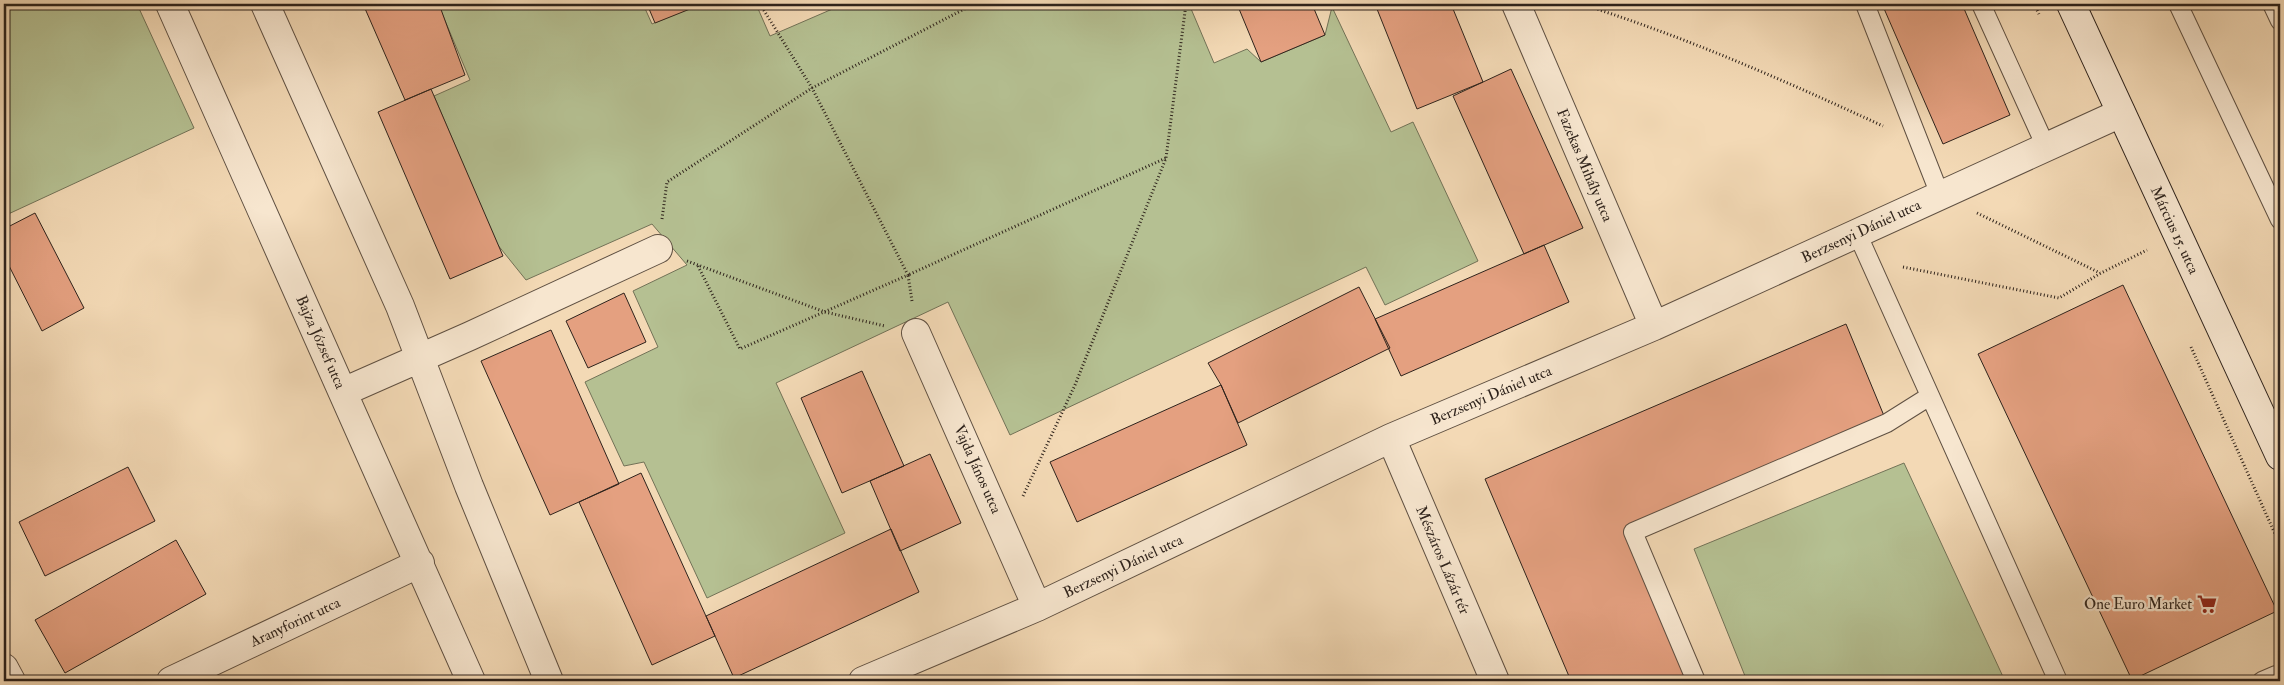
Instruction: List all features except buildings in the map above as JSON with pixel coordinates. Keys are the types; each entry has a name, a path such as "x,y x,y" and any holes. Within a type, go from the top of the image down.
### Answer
{"street":[{"name":"Bajza József utca","path":"170,4 471,681"},
{"path":"265,4 421,357 469,486 549,681"},
{"name":"Március 15. utca","path":"2071,4 2280,456"},
{"name":"Fazekas Mihály utca","path":"1524,6 1654,326"},
{"name":"Berzsenyi Dániel utca","path":"863,681 1037,607 1391,438 1654,326 2120,113"},
{"path":"343,392 658,248"},
{"name":"Vajda János utca","path":"916,333 1006,533 1037,607"},
{"name":"Mészáros Lázár tér","path":"1391,438 1495,681"},
{"name":"Aranyforint utca","path":"171,681 420,563"},
{"path":"4,668 11,681"}],"lane":[{"path":"1865,4 1940,195"},
{"path":"1981,4 2046,147"},
{"path":"2178,4 2280,220"},
{"path":"2272,4 2280,21"},
{"path":"1856,233 2058,681"},
{"path":"1696,681 1633,532 1887,423 1930,396"}],"path":[{"path":"760,4 812,88 908,275"},
{"path":"916,333 825,312 698,265 658,248 667,182 812,88 974,4"},
{"path":"1006,533 1075,386 1166,158 1186,4"},
{"path":"1582,4 1652,26 1780,78 1920,143"},
{"path":"2034,4 2042,21"},
{"path":"698,265 740,349 1166,158"},
{"path":"1940,195 2101,273"},
{"path":"2143,242 2151,259"},
{"path":"1868,260 2059,298 2101,273 2147,250"},
{"path":"2190,345 2280,545"}],"green space":[{"path":"4,4 137,4 194,128 4,216"},
{"path":"438,4 643,4 652,24 700,4 756,4 770,36 837,7 836,4 1189,4 1214,63 1247,49 1261,62 1325,35 1332,7 1391,132 1413,122 1478,261 1385,305 1366,267 1010,435 948,302 776,383 845,533 707,598 644,462 624,466 585,382 658,347 633,291 687,265 652,224 526,280 497,244 434,96 470,80"},
{"path":"1904,463 2005,681 1747,681 1694,549"}],"place":[{"name":"One Euro Market","path":"2207,604"}]}
